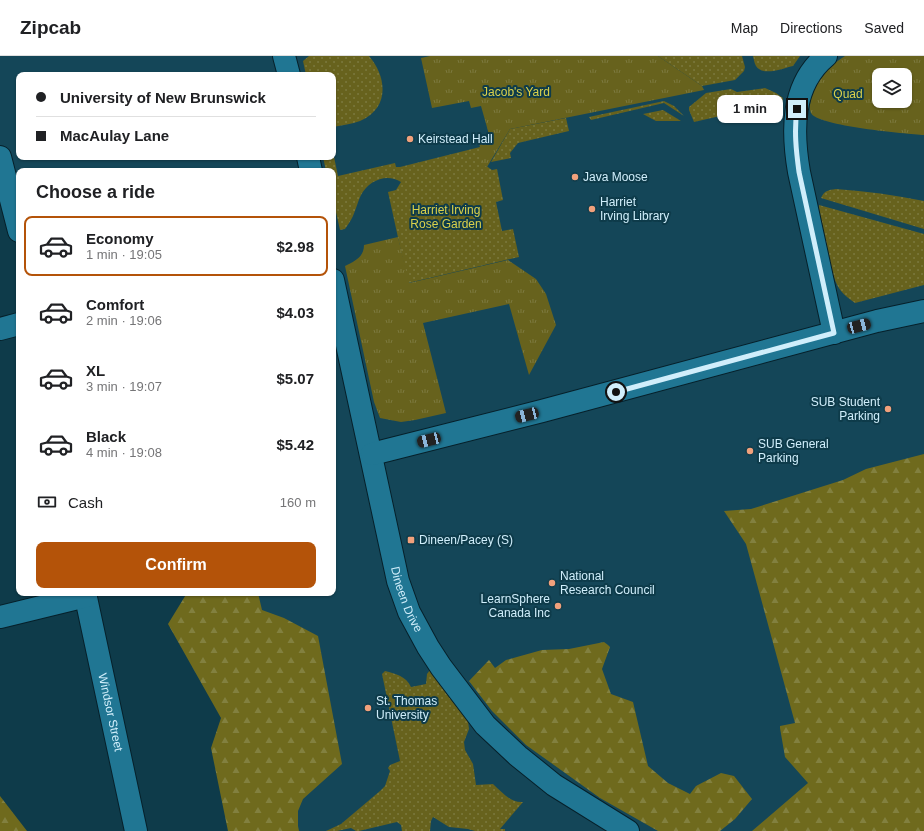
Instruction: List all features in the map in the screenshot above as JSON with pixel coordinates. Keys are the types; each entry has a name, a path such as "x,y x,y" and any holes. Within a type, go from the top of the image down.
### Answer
{"street":[{"path":"284,56 288,72"},
{"path":"826,56 808,76 797,109 794,127 795,150 799,172 834,333"},
{"path":"0,157 16,219"},
{"name":"Dineen Drive","path":"336,293 372,454 389,540 403,598 417,628 441,666 485,725 518,756 554,785 628,831"},
{"path":"372,454 924,310"},
{"path":"0,328 16,325"},
{"path":"0,616 82,596"},
{"name":"Windsor Street","path":"86,596 136,831"}],"shaded area":[{"path":"0,56 924,56 924,831 273,831 240,596 336,596 336,168 16,168 16,219 0,157"}],"green space":[{"path":"309,56 369,56 375,64 382,82 381,100 377,108 370,115 360,121 336,126 336,72 305,72 303,61"},
{"name":"Jacob's Yard","path":"430,56 658,56 702,86 704,90 510,129 487,167 482,163 479,148 479,141 490,138 481,106 471,108 469,101 432,108 421,58"},
{"path":"658,56 742,56 745,67 744,71 735,80 702,86"},
{"path":"753,56 800,56 793,66 779,70 763,71 755,65"},
{"name":"Quad","path":"845,56 924,56 924,135 863,128 829,122 817,118 811,113 810,102 818,80 830,67"},
{"path":"765,88 783,98 779,118 772,119 768,105 694,122 689,110 689,107 706,93 731,89 737,92"},
{"path":"664,101 674,106 684,116 664,103 591,120 589,117"},
{"path":"663,110 681,121 656,121 643,114"},
{"path":"566,118 569,131 518,143 510,153 511,158 491,162 510,129"},
{"name":"Harriet Irving Rose Garden","path":"500,123 485,165 492,170 497,169 503,200 496,202 502,231 513,229 519,257 408,283 388,192 396,190 401,182 390,178 384,178 373,182 364,190 353,216 345,229 340,230 336,212 336,168 325,168 324,160 335,160 338,176 395,163 396,167 400,167 480,147 479,141 490,138 487,126"},
{"path":"836,189 924,201 924,229 821,198 827,191"},
{"path":"819,205 924,234 924,285 855,303 849,299 841,291 837,284 829,263 819,213"},
{"path":"398,237 409,283 508,260 536,279 546,294 556,325 529,375 509,304 423,323 446,413 401,422 380,418 374,402 345,266 361,256 364,245"},
{"path":"924,454 924,831 752,831 808,783 785,757 780,726 795,723 746,544 724,511 751,509 843,480 866,469"},
{"path":"185,596 259,596 262,610 284,618 318,636 342,764 303,799 298,811 299,831 228,831 211,748 221,718 168,624"},
{"path":"604,642 610,647 602,669 611,694 633,702 648,766 668,783 690,794 696,786 721,773 734,776 752,799 735,819 720,831 658,831 600,798 526,745 492,711 469,681 489,660 495,668 506,660 542,650 569,649"},
{"path":"430,670 468,721 469,729 464,742 465,750 473,764 476,785 493,784 510,799 523,802 500,829 505,829 505,831 475,831 449,827 433,817 430,831 402,831 401,825 397,822 359,831 351,828 337,831 326,831 341,824 380,791 385,786 390,771 388,768 390,765 400,761 382,674 385,671 400,676 409,683 411,687 426,684 427,674"},
{"path":"0,796 27,831 0,831"}],"place":[{"name":"Keirstead Hall","path":"410,139"},
{"name":"Java Moose","path":"575,177"},
{"name":"Harriet Irving Library","path":"592,209"},
{"name":"SUB Student Parking","path":"888,409"},
{"name":"SUB General Parking","path":"750,451"},
{"name":"Dineen/Pacey (S)","path":"411,540"},
{"name":"National Research Council","path":"552,583"},
{"name":"LearnSphere Canada Inc","path":"558,606"},
{"name":"St. Thomas University","path":"368,708"}],"route":[{"path":"616,392 834,333 795,150 794,127 797,109"}]}
